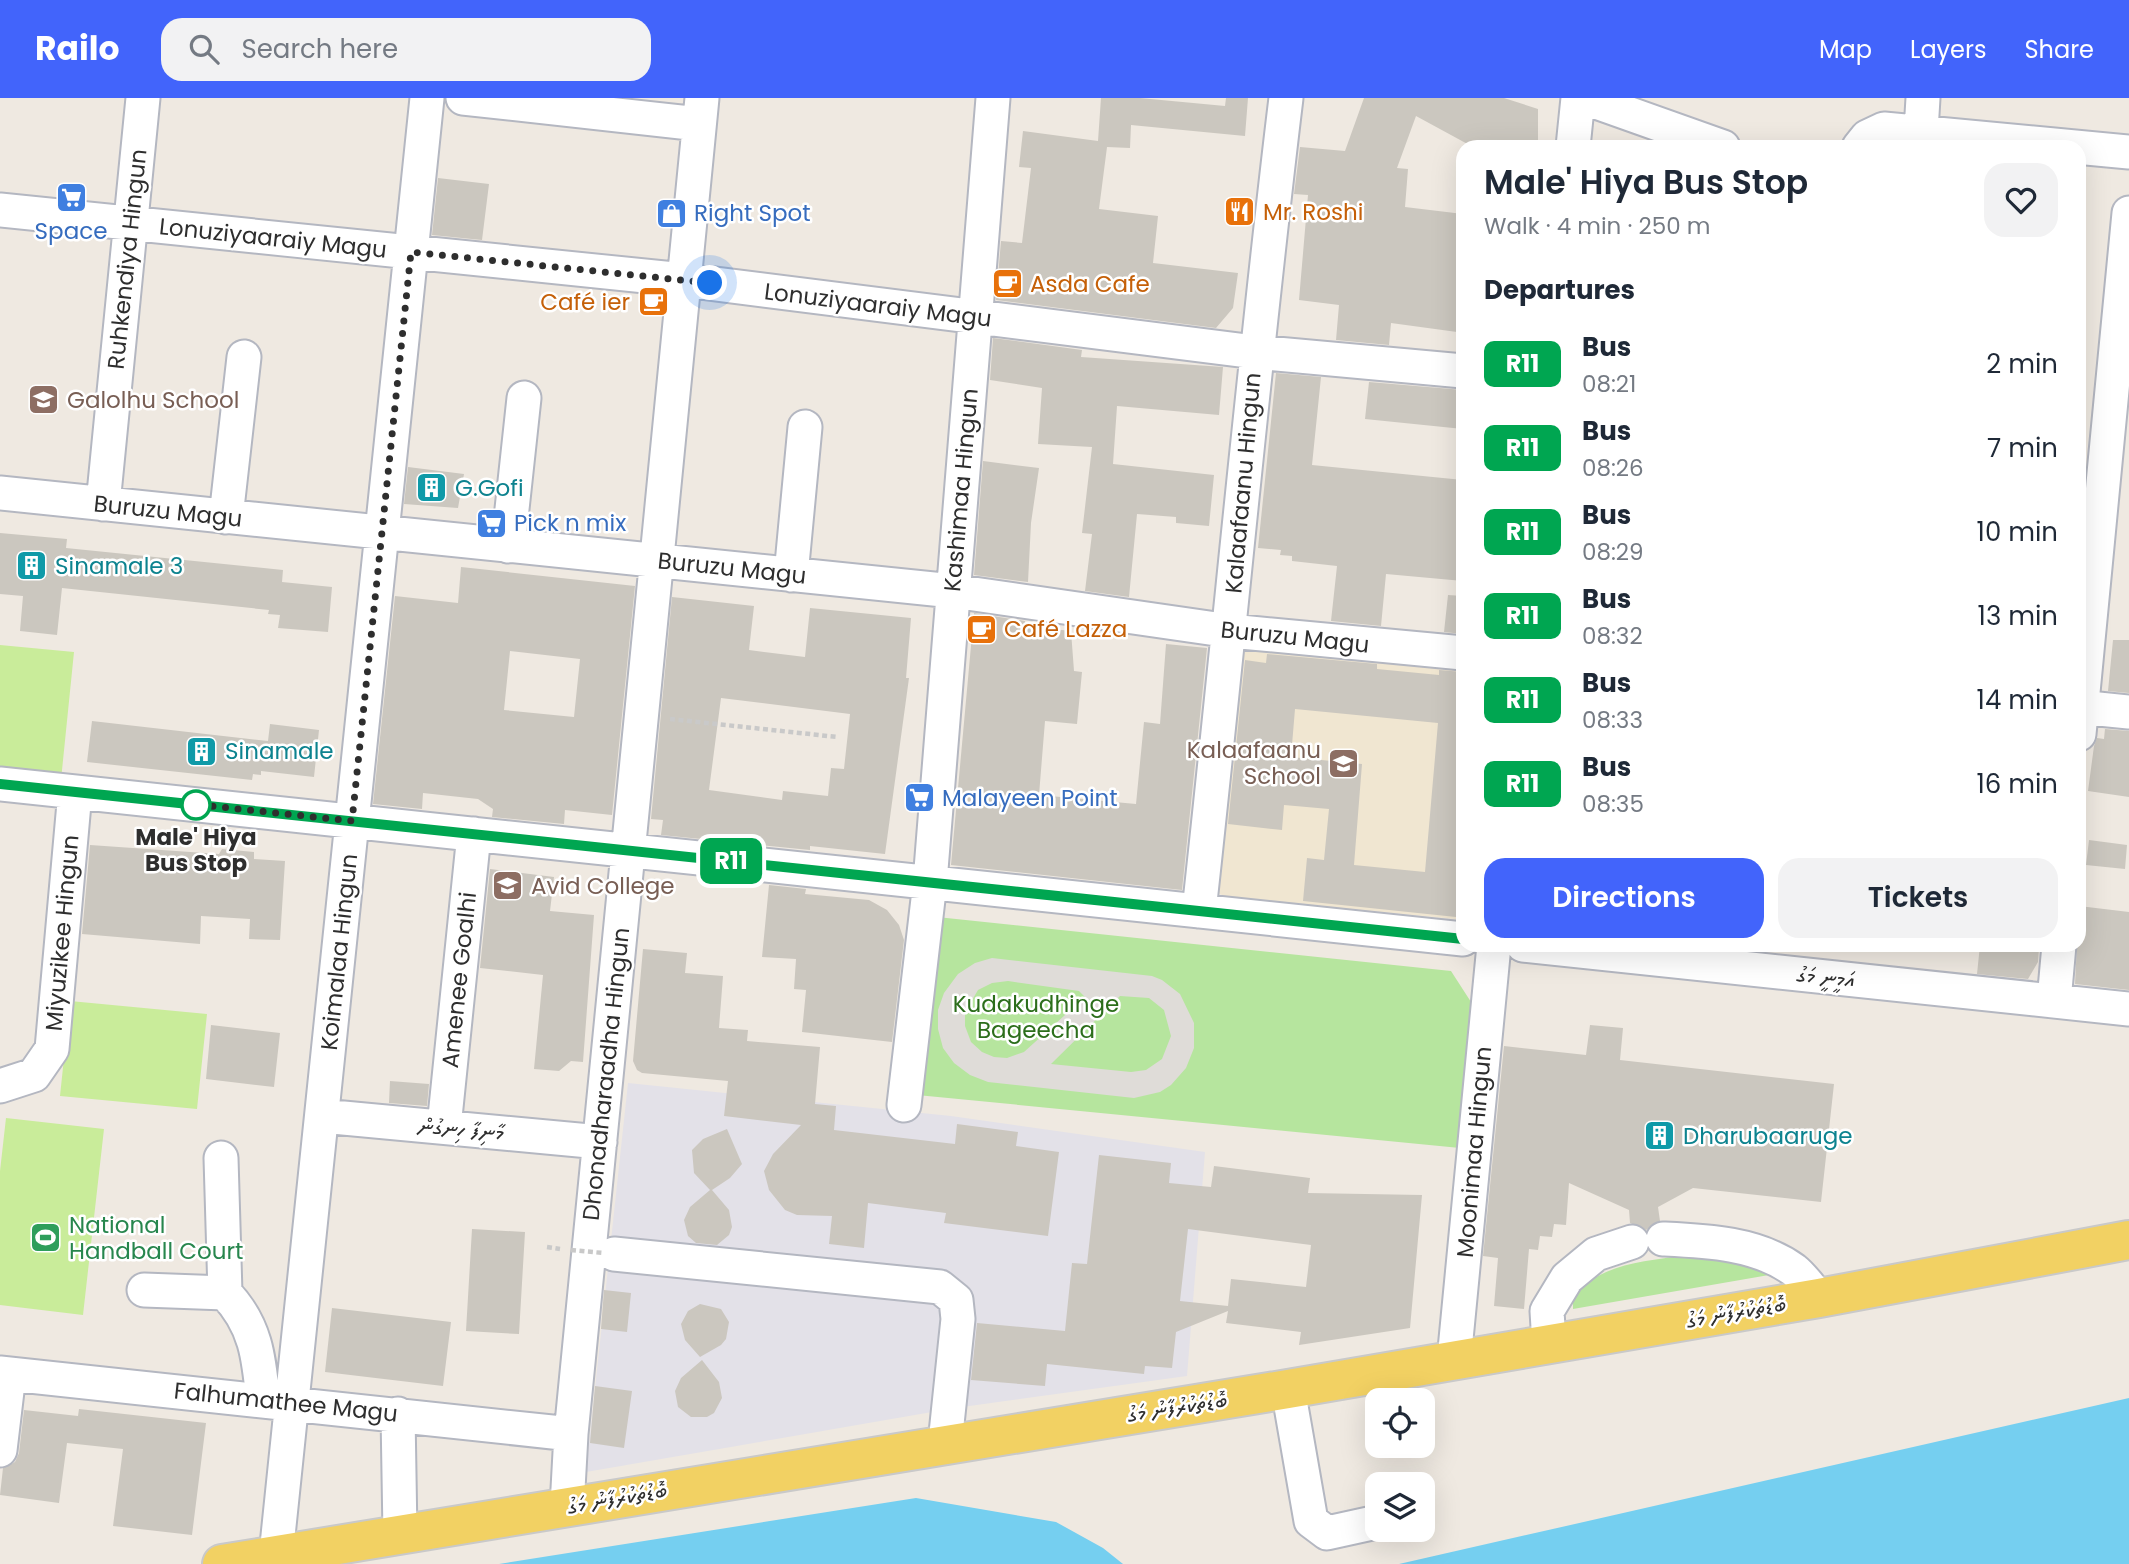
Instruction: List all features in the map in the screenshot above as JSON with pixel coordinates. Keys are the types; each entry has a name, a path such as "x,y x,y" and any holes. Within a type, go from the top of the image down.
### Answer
{"main road":[{"path":"2059,1251 2102,1233 2129,1214"},
{"name":"ބޮޑުތަކުރުފާނު މަގު","path":"222,1564 945,1443 1288,1389 1819,1298 2129,1240"}],"street":[{"name":"Ruhkendiya Hingun","path":"103,504 143,98"},
{"name":"Koimalaa Hingun","path":"276,1555 278,1401 322,1116 427,98"},
{"path":"463,98 701,111"},
{"name":"Kashimaa Hingun","path":"904,1105 930,882 993,98"},
{"name":"Kalaafaanu Hingun","path":"1199,911 1230,631 1255,352 1286,98"},
{"path":"1574,140 1578,98"},
{"path":"1585,98 1646,108 1709,140"},
{"path":"1921,131 1923,98"},
{"name":"Dhonadharaadha Hingun","path":"567,1507 571,1434 701,111"},
{"path":"1865,140 1884,129 2010,140"},
{"path":"2086,148 2129,152"},
{"name":"Lonuziyaaraiy Magu","path":"0,210 684,280 1255,352 1456,370"},
{"path":"2086,649 2129,214"},
{"path":"226,517 244,357"},
{"path":"508,546 524,398"},
{"path":"791,575 806,427"},
{"name":"Buruzu Magu","path":"0,493 953,591 1230,631 1456,652"},
{"path":"2086,716 2129,712"},
{"path":"0,784 1456,938"},
{"name":"Miyuzikee Hingun","path":"0,1086 34,1075 51,1049 75,792"},
{"name":"Amenee Goalhi","path":"444,1127 474,834"},
{"name":"Moonimaa Hingun","path":"1454,1360 1493,952"},
{"name":"އަމީނީ މަގު","path":"1652,952 1781,959 2053,1002 2129,1009"},
{"path":"2053,1002 2058,952"},
{"name":"މާނިފާ ހިނގުން","path":"322,1116 600,1142"},
{"path":"221,1158 225,1293"},
{"path":"1549,1344 1547,1311 1567,1278 1596,1254 1648,1241 1705,1241 1752,1250 1794,1270 1819,1298"},
{"path":"608,1254 940,1287 957,1300 958,1319 945,1443"},
{"path":"144,1290 225,1293 243,1311 278,1401"},
{"path":"0,1450 4,1373"},
{"name":"Falhumathee Magu","path":"4,1373 571,1434"},
{"path":"1288,1389 1311,1521 1327,1533 1365,1525"},
{"path":"398,1414 400,1534"}],"path":[{"path":"641,716 837,737"},
{"path":"571,1250 608,1254"}],"shaded area":[{"name":"Kalaafaanu School","path":"1237,639 1456,660 1456,919 1229,898 1220,894 1214,885"},
{"path":"992,958 1152,976 1162,980 1180,994 1194,1023 1194,1048 1186,1068 1171,1085 1160,1092 1134,1098 988,1082 970,1075 954,1063 943,1048 938,1029 938,1010 944,993 958,974 975,963","holes":["1008,981 1079,991 1085,997 1024,1052 1007,1058 994,1057 982,1052 971,1042 965,1026 965,1012 978,990 992,983","1120,996 1149,998 1164,1010 1171,1036 1162,1059 1146,1070 1131,1072 1051,1064"]},
{"path":"628,1083 951,1116 1205,1152 1187,1376 955,1408 586,1472"}],"green space":[{"path":"0,645 74,652 61,780 0,774"},
{"name":"Kudakudhinge Bageecha","path":"937,917 1451,971 1471,1002 1460,1148 917,1095"},
{"path":"70,1001 207,1014 197,1109 60,1096"},
{"name":"National Handball Court","path":"6,1118 104,1129 83,1315 0,1305 0,1171"},
{"path":"1684,1255 1757,1263 1769,1275 1573,1309 1573,1297 1596,1277 1638,1262"}],"water":[{"path":"2129,1398 2129,1564 1399,1564"},
{"path":"916,1498 1056,1522 1103,1548 1123,1564 499,1564"}],"building":[{"path":"1101,98 1140,98 1225,106 1226,98 1248,98 1245,136 1131,125 1130,148 1107,147 1099,209 1158,216 1153,263 1238,273 1233,308 1216,328 996,300 1001,241 1022,243 1031,168 1019,167 1023,131 1098,141"},
{"path":"1364,98 1504,98 1538,109 1538,140 1460,140 1416,116 1397,168 1408,169 1405,207 1456,213 1456,332 1391,323 1389,345 1336,340 1339,305 1299,300 1308,195 1294,194 1300,147 1345,151"},
{"path":"438,178 489,184 482,240 432,235"},
{"path":"993,338 1082,350 1081,357 1223,367 1219,415 1117,406 1113,464 1214,475 1209,526 1176,523 1176,517 1137,514 1129,597 1085,591 1092,534 1082,533 1092,447 1038,444 1042,388 990,380"},
{"path":"1276,373 1321,377 1312,465 1456,479 1456,580 1386,574 1381,626 1331,621 1337,566 1292,561 1292,556 1280,555 1281,550 1258,548"},
{"path":"1369,382 1456,389 1456,428 1365,419"},
{"path":"983,461 1039,468 1031,523 1028,582 974,575"},
{"name":"G.Gofi","path":"408,467 464,474 458,508 404,504"},
{"path":"0,533 67,539 66,548 283,570 282,582 332,587 328,632 278,628 280,615 268,614 269,610 62,588 57,635 20,631 23,596 0,594"},
{"path":"461,567 635,586 612,815 565,810 564,824 492,817 493,809 478,799 423,793 422,809 373,804 395,596 458,603","holes":["510,651 580,659 574,717 504,710"]},
{"path":"1448,595 1456,596 1456,633 1444,632"},
{"path":"672,597 754,606 749,650 805,657 810,608 911,618 906,678 909,678 885,854 810,846 810,850 661,835 663,820 651,819","holes":["721,698 850,714 844,769 831,768 828,796 783,791 782,800 709,790"]},
{"path":"974,613 1025,621 1025,626 1071,631 1074,671 1082,672 1077,724 1045,721 1039,795 1136,804 1144,722 1160,724 1166,644 1207,648 1182,890 951,865"},
{"path":"2113,640 2129,640 2129,693 2108,691"},
{"path":"1267,654 1377,664 1377,669 1439,675 1439,670 1456,671 1456,917 1303,901 1307,858 1324,860 1329,809 1284,805 1282,830 1228,824 1245,660 1266,663","holes":["1295,709 1438,723 1425,872 1354,865 1362,764 1291,757"]},
{"name":"Sinamale","path":"92,721 268,741 270,724 319,730 314,777 261,771 261,775 253,774 252,780 87,762"},
{"path":"2105,729 2129,731 2129,797 2088,791 2094,746 2097,738 2104,739"},
{"path":"2089,840 2127,845 2125,869 2086,865"},
{"path":"90,845 219,854 222,849 254,852 254,859 285,861 280,940 249,939 250,919 201,916 200,944 82,934"},
{"path":"490,869 554,877 550,911 594,915 583,1062 571,1061 559,1071 534,1069 543,975 480,968"},
{"path":"769,885 806,889 805,894 869,900 887,910 899,925 904,940 892,1042 802,1032 806,990 794,989 796,959 762,957"},
{"path":"2086,907 2129,912 2129,990 2075,984 2077,952 2086,952"},
{"path":"643,949 687,953 685,973 723,976 719,1028 748,1030 747,1041 820,1047 815,1104 836,1106 834,1130 955,1144 957,1124 1018,1132 1016,1146 1059,1152 1048,1236 944,1223 946,1213 868,1203 864,1248 829,1244 832,1216 797,1215 785,1210 769,1190 764,1171 773,1154 801,1125 724,1116 728,1081 642,1073 637,1070 633,1061"},
{"path":"1979,952 2039,952 2038,962 2028,979 1977,974"},
{"path":"211,1025 280,1033 274,1087 206,1079"},
{"name":"Dharubaaruge","path":"1590,1025 1623,1028 1620,1060 1834,1084 1821,1202 1693,1188 1658,1207 1660,1221 1646,1230 1630,1223 1629,1210 1569,1183 1566,1225 1554,1224 1552,1237 1540,1236 1538,1250 1529,1249 1524,1309 1494,1306 1498,1258 1483,1256 1504,1046 1586,1055"},
{"path":"390,1081 429,1084 427,1106 389,1103"},
{"path":"727,1129 742,1164 730,1178 712,1190 729,1210 732,1227 729,1235 717,1245 696,1243 688,1236 684,1220 690,1207 710,1190 694,1173 692,1150 703,1139"},
{"path":"1099,1155 1171,1163 1169,1183 1211,1187 1214,1166 1310,1178 1308,1193 1422,1195 1410,1328 1299,1345 1301,1332 1226,1323 1228,1311 1176,1332 1172,1368 1145,1366 1144,1374 1047,1364 1045,1386 971,1380 977,1323 1065,1331 1072,1263 1087,1264","holes":["1188,1229 1311,1245 1306,1287 1231,1279 1228,1306 1180,1301"]},
{"path":"472,1229 525,1232 519,1334 466,1331"},
{"path":"604,1290 631,1293 627,1332 601,1329"},
{"path":"700,1304 721,1309 729,1322 726,1339 700,1357 685,1340 681,1324 688,1311"},
{"path":"332,1308 451,1322 443,1386 325,1372"},
{"path":"702,1360 719,1382 722,1398 714,1413 707,1417 691,1417 678,1407 675,1391 681,1378"},
{"path":"595,1386 632,1391 624,1448 590,1443"},
{"path":"79,1409 206,1423 192,1535 113,1526 123,1449 67,1443 59,1503 0,1495 3,1468 15,1462 19,1453 24,1410 78,1416"}],"bus line":[{"name":"R11","path":"0,784 1456,938"}],"place":[{"name":"Space","path":"71,197"},
{"name":"Mr. Roshi","path":"1240,212"},
{"name":"Right Spot","path":"671,213"},
{"name":"Asda Cafe","path":"1007,284"},
{"name":"Café ier","path":"653,302"},
{"name":"Galolhu School","path":"44,400"},
{"name":"G.Gofi","path":"432,488"},
{"name":"Pick n mix","path":"491,523"},
{"name":"Sinamale 3","path":"32,566"},
{"name":"Café Lazza","path":"981,629"},
{"name":"Sinamale","path":"202,751"},
{"name":"Kalaafaanu School","path":"1344,763"},
{"name":"Malayeen Point","path":"919,798"},
{"name":"Male' Hiya Bus Stop","path":"196,805"},
{"name":"Avid College","path":"508,886"},
{"name":"Dharubaaruge","path":"1660,1136"},
{"name":"National Handball Court","path":"46,1238"}],"route":[{"path":"196,805 192,804 352,821 411,252 710,283"}]}
